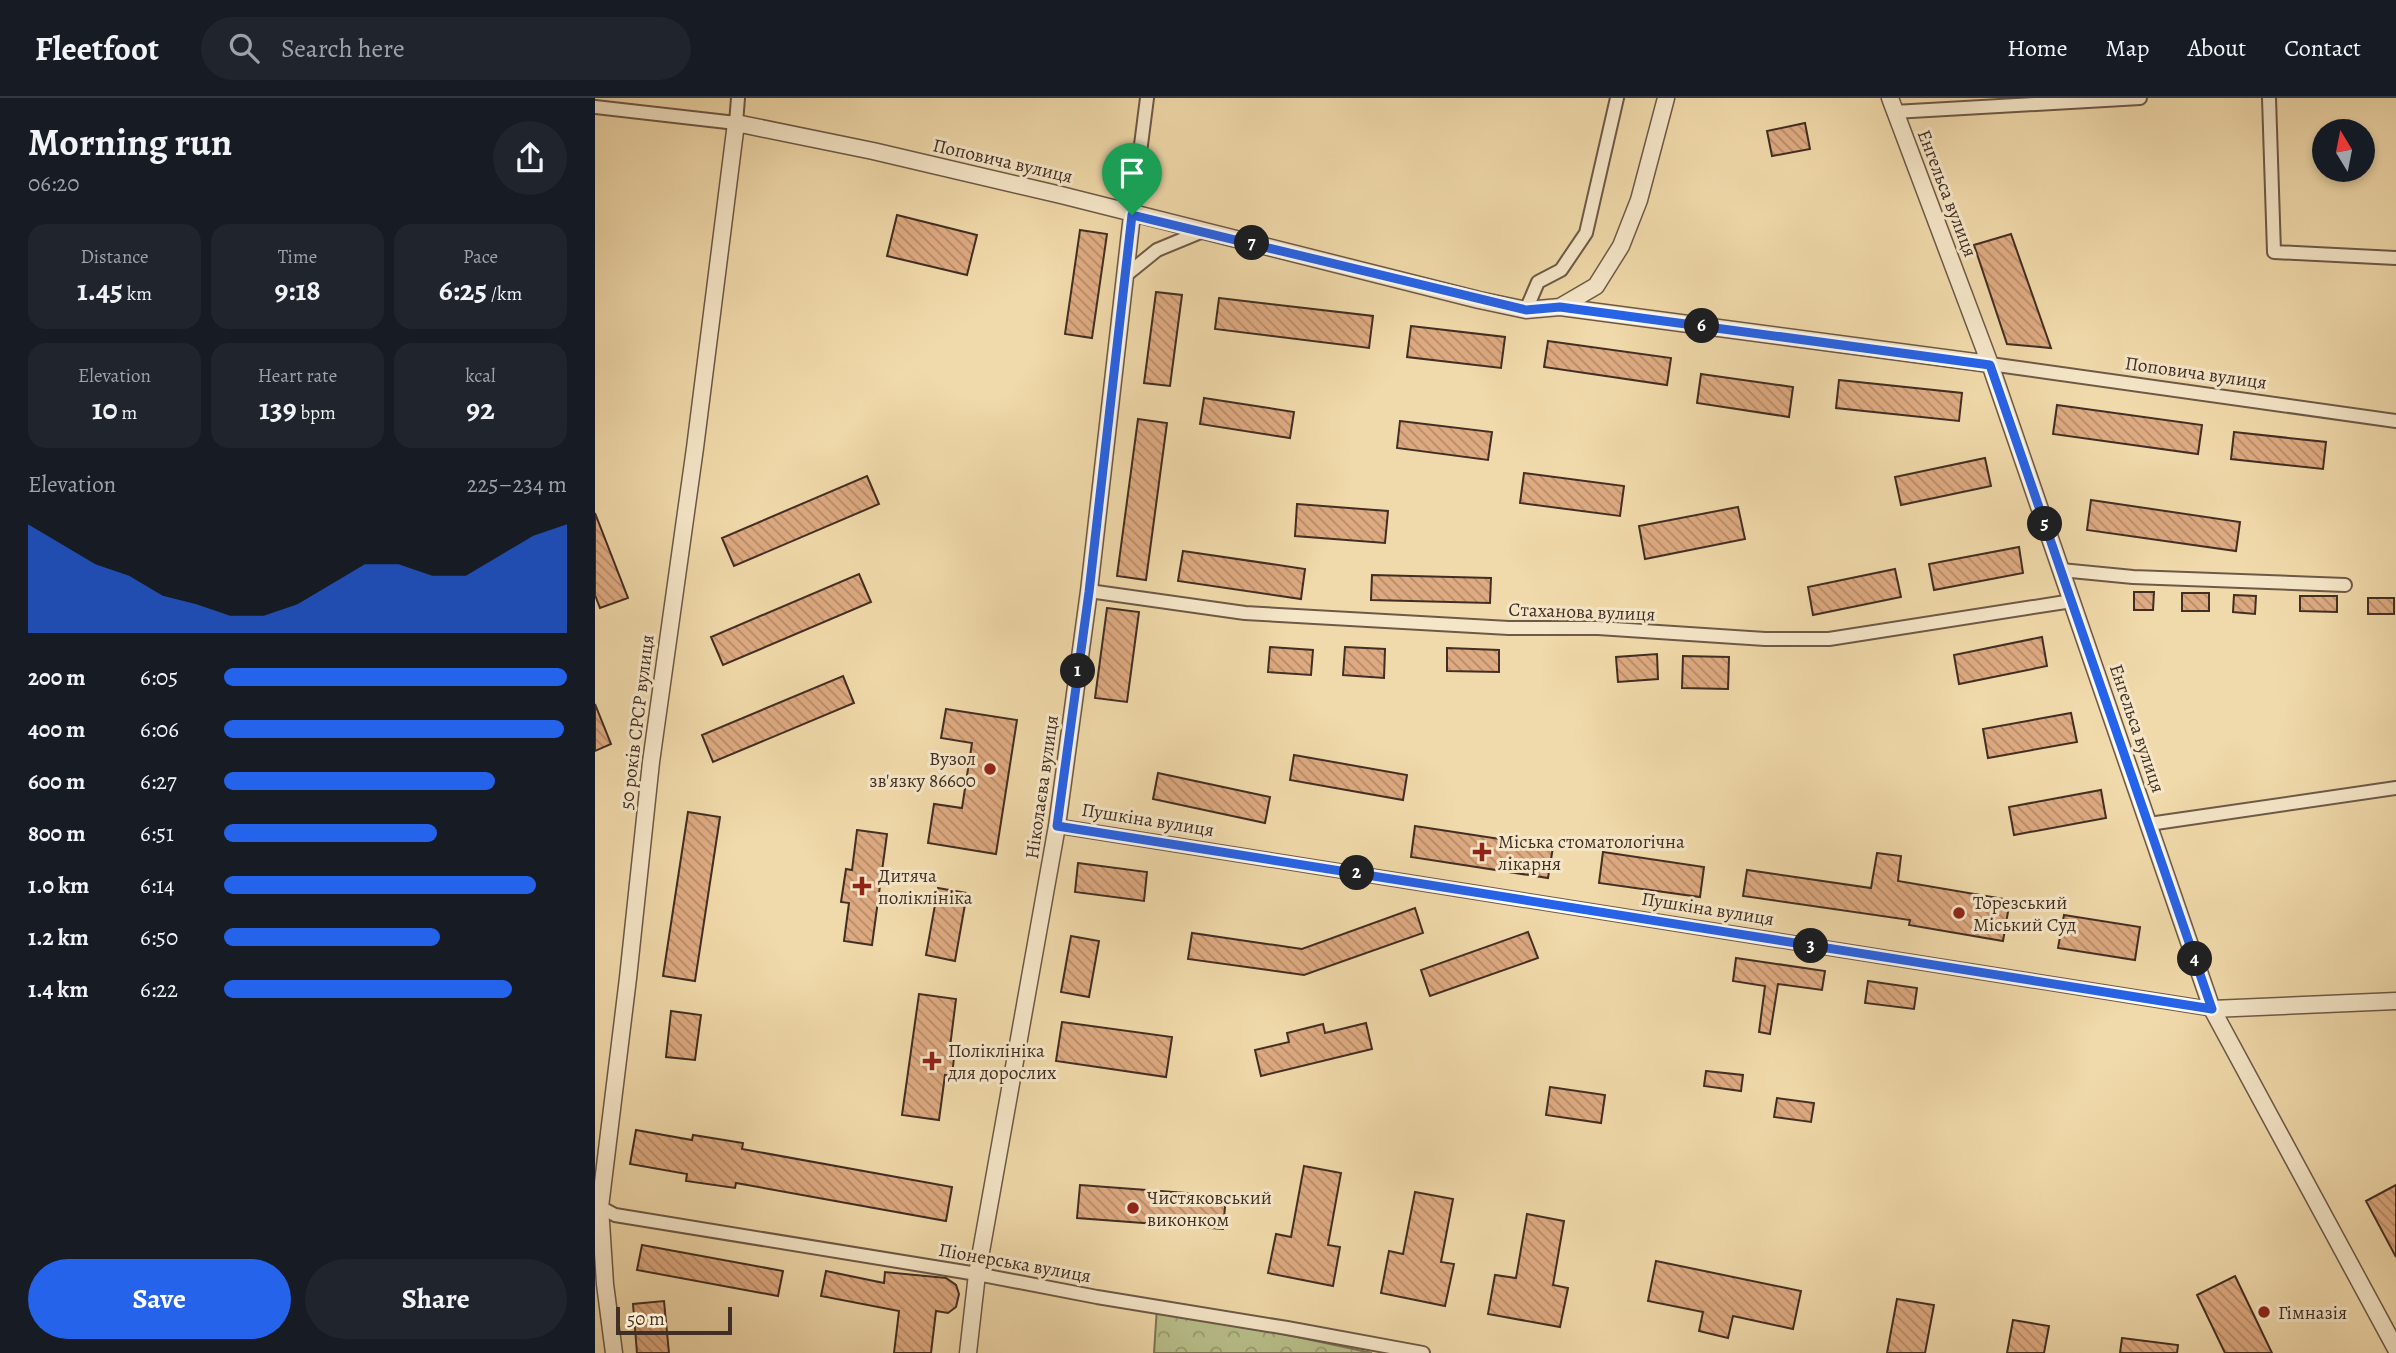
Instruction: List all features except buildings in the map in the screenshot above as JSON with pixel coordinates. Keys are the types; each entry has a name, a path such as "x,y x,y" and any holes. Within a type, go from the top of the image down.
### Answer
{"street":[{"name":"50 років СРСР вулиця","path":"614,1353 604,1284 600,1208 628,978 650,762 695,448 738,98"},
{"name":"Ніколаєва вулиця","path":"968,1353 977,1274 1057,826 1089,592 1147,98"},
{"path":"1526,310 1538,282 1561,270 1586,233 1617,98"},
{"path":"1560,307 1597,286 1621,246 1639,200 1666,98"},
{"path":"1892,105 2140,98"},
{"path":"2269,98 2274,252 2396,258"},
{"name":"Енгельса вулиця","path":"1892,105 1990,365 2212,1009 2396,1349"},
{"name":"Поповича вулиця","path":"595,107 736,123 873,151 1526,310 1560,307"},
{"path":"1126,275 1157,250 1203,231"},
{"path":"1560,307 1990,365"},
{"name":"Поповича вулиця","path":"1990,365 2396,421"},
{"path":"2061,570 2133,577 2344,585"},
{"name":"Стаханова вулиця","path":"1089,592 1245,613 1509,628 1598,628 1778,639 1829,639 2072,601"},
{"path":"2149,824 2396,788"},
{"name":"Пушкіна вулиця","path":"1057,826 2212,1009 2396,1001"},
{"name":"Піонерська вулиця","path":"600,1208 615,1215 977,1274 1423,1353"}],"green space":[{"path":"1157,1307 1372,1353 1154,1353"}],"place":[{"name":"Вузол зв'язку 86600","path":"990,769"},
{"name":"Міська стоматологічна лікарня","path":"1482,852"},
{"name":"Дитяча поліклініка","path":"862,886"},
{"name":"Торезський Міський Суд","path":"1959,913"},
{"name":"Поліклініка для дорослих","path":"932,1061"},
{"name":"Чистяковський виконком","path":"1133,1208"},
{"name":"Гімназія","path":"2264,1312"}],"route":[{"path":"1132,215 1526,310 1560,307 1990,365 2212,1009 1057,826 1089,592 1132,215"}]}
